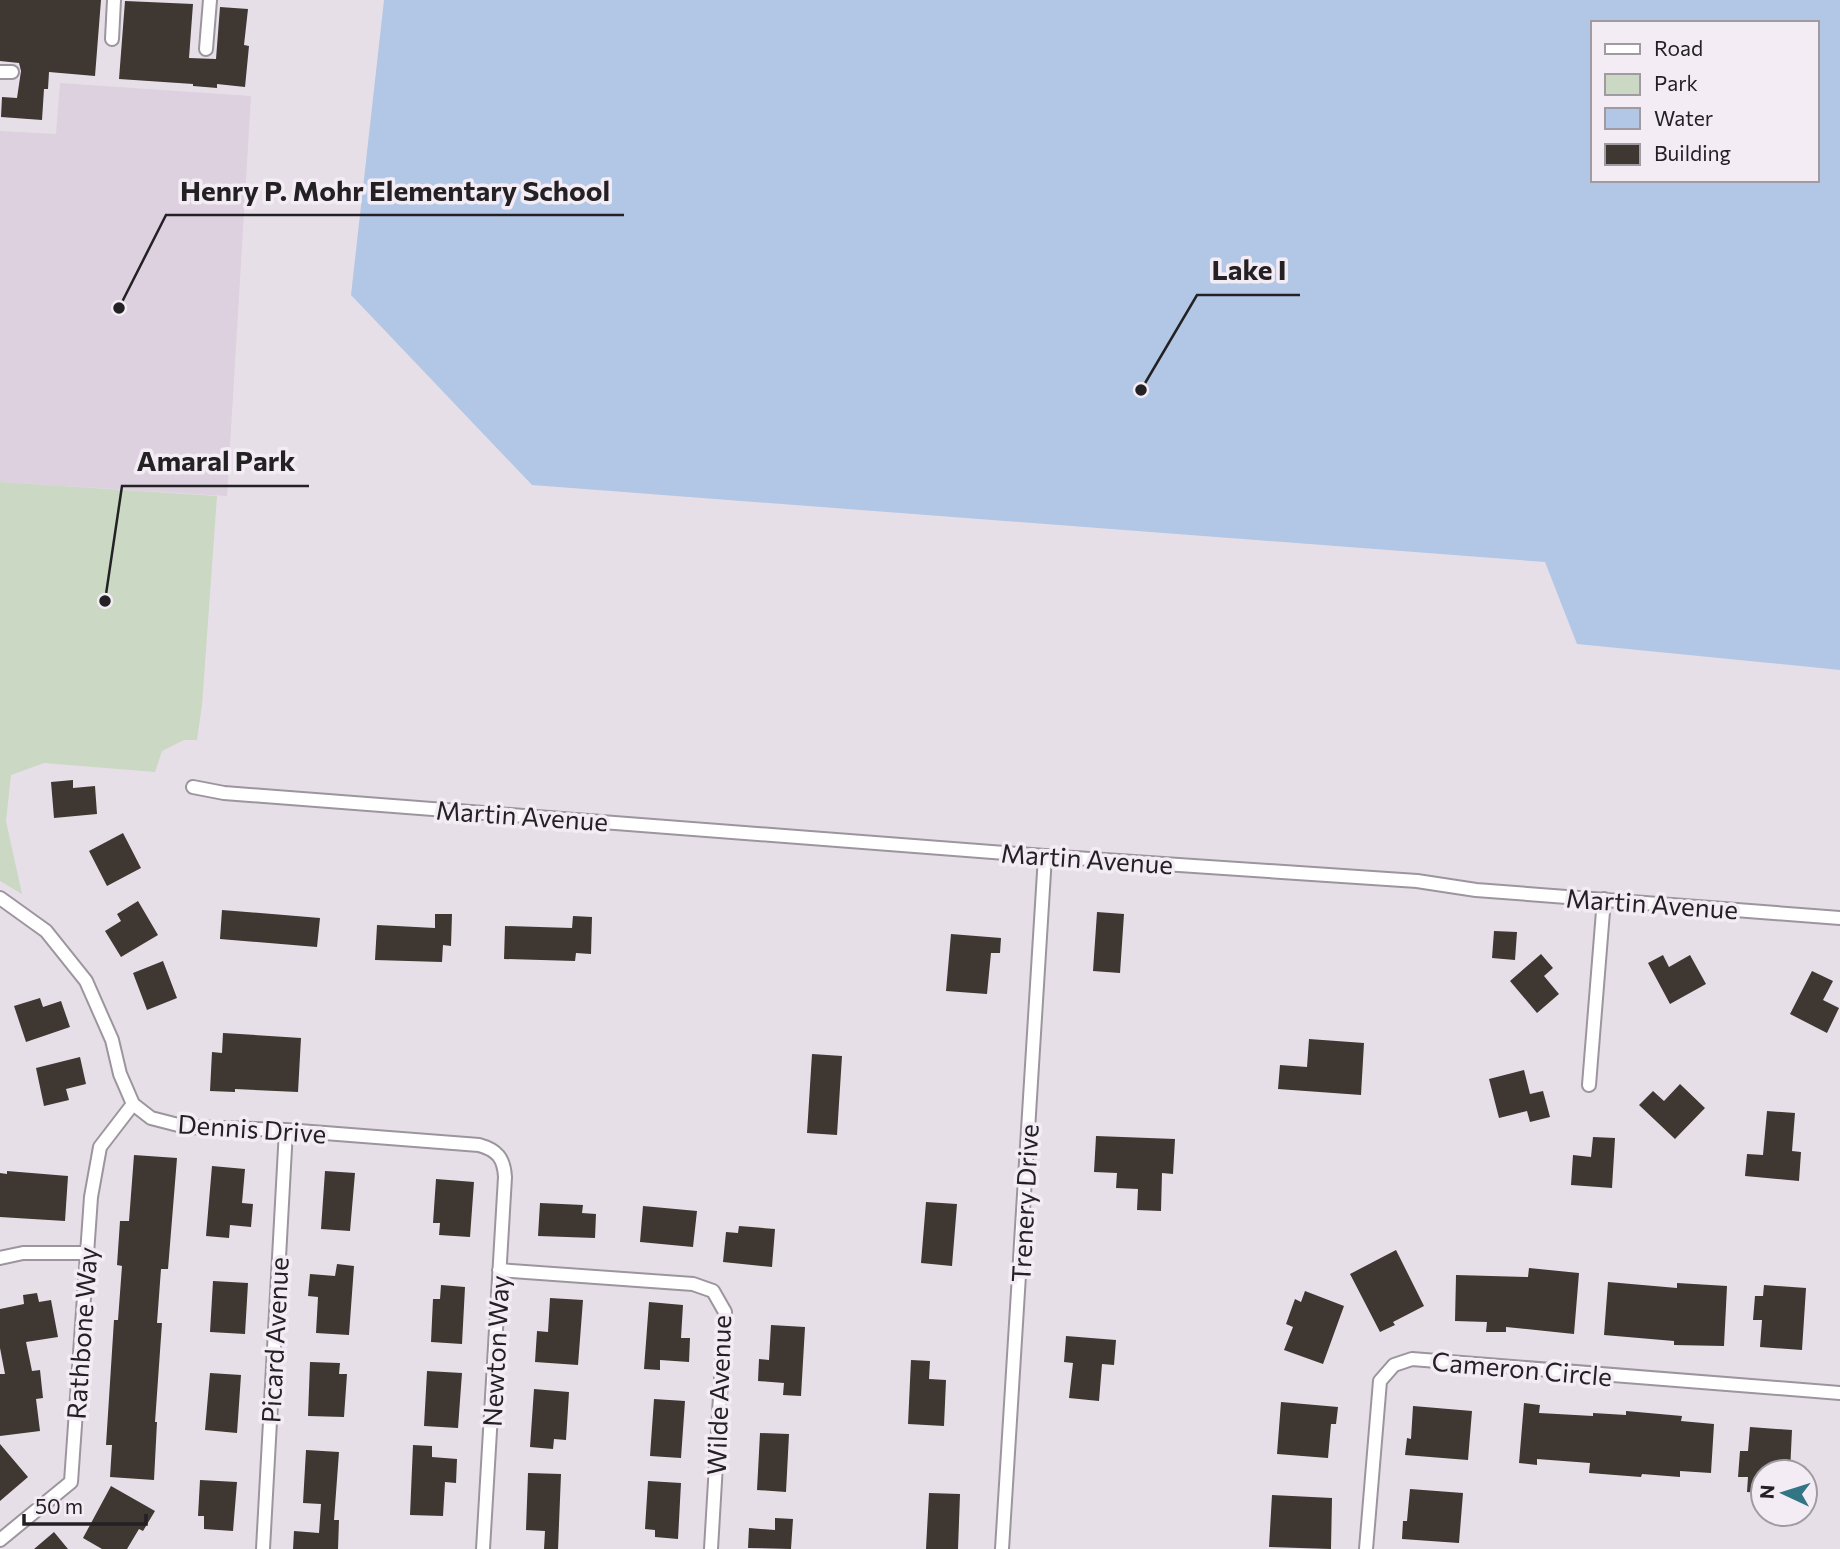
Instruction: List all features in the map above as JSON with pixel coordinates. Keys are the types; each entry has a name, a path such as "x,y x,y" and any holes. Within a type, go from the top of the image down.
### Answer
{"street":[{"path":"112,39 114,0"},
{"path":"206,49 210,0"},
{"name":"Martin Avenue","path":"193,787 224,793 1045,856 1417,881 1476,890 1840,918"},
{"name":"Trenery Drive","path":"1002,1549 1045,856"},
{"path":"0,898 46,931 86,981 112,1040 120,1074 133,1104"},
{"path":"1589,1085 1604,899"},
{"name":"Dennis Drive","path":"133,1104 151,1118 186,1127 286,1130 479,1144 499,1155"},
{"name":"Rathbone Way","path":"0,1540 71,1482 91,1197 100,1147 133,1104"},
{"name":"Picard Avenue","path":"263,1549 286,1130"},
{"name":"Newton Way","path":"483,1549 505,1177 499,1155"},
{"path":"0,1258 23,1253 86,1253"},
{"name":"Wilde Avenue","path":"499,1270 694,1284 713,1291 725,1312 711,1549"},
{"name":"Cameron Circle","path":"1366,1549 1380,1381 1394,1364 1412,1359 1840,1393"}],"shaded area":[{"path":"60,83 251,96 227,496 0,482 0,131 56,134"}],"green space":[{"path":"0,482 217,496 202,705 197,740 184,740 162,751 155,772 44,763 11,775 6,821 22,894 0,881"}],"water":[{"path":"384,0 1840,0 1840,670 1577,644 1545,562 532,485 351,295"}],"building":[{"path":"0,0 101,0 95,76 49,72 48,89 44,89 42,120 1,117 2,97 17,98 21,71 19,63 0,61"},
{"path":"125,1 193,4 189,58 216,59 220,7 248,9 244,45 249,46 245,87 217,84 217,88 119,79"},
{"path":"73,780 73,788 95,786 97,814 54,818 51,782"},
{"path":"123,833 141,868 107,886 89,851"},
{"path":"138,901 158,935 121,957 105,931 121,921 117,914"},
{"path":"222,910 320,918 317,947 220,939"},
{"path":"1097,912 1124,914 1120,973 1093,971"},
{"path":"435,914 452,914 451,946 443,945 442,962 375,960 377,925 435,928"},
{"path":"573,916 592,917 591,954 576,953 575,961 504,959 505,926 572,928"},
{"path":"1494,931 1517,932 1515,960 1492,958"},
{"path":"951,934 1001,938 1000,953 991,953 987,994 946,991"},
{"path":"1541,954 1553,968 1544,976 1559,994 1537,1013 1510,981"},
{"path":"1663,955 1669,967 1690,955 1706,984 1670,1004 1648,963"},
{"path":"163,961 177,998 147,1010 133,973"},
{"path":"1812,971 1833,981 1823,1000 1839,1008 1827,1033 1790,1014"},
{"path":"40,998 43,1007 61,1001 70,1027 26,1042 14,1006"},
{"path":"223,1033 301,1038 298,1092 235,1089 235,1092 210,1091 212,1052 222,1053"},
{"path":"1309,1039 1364,1043 1361,1095 1278,1089 1280,1065 1307,1067"},
{"path":"812,1054 842,1056 837,1135 807,1133"},
{"path":"80,1057 86,1084 66,1089 69,1100 44,1106 36,1068"},
{"path":"1524,1070 1530,1094 1543,1091 1550,1117 1530,1122 1527,1111 1499,1118 1489,1079"},
{"path":"1680,1084 1705,1108 1675,1139 1639,1105 1653,1091 1664,1101"},
{"path":"1767,1111 1795,1113 1792,1151 1801,1152 1799,1181 1745,1176 1747,1154 1763,1155"},
{"path":"1096,1136 1175,1139 1173,1174 1162,1173 1161,1211 1137,1210 1138,1189 1116,1188 1117,1173 1094,1172"},
{"path":"1593,1137 1615,1138 1612,1188 1571,1185 1573,1155 1591,1157"},
{"path":"134,1155 177,1158 168,1269 161,1269 157,1323 162,1323 154,1480 110,1477 112,1445 106,1445 114,1320 118,1320 122,1266 117,1265 120,1221 129,1221"},
{"path":"212,1166 245,1169 242,1203 253,1204 251,1227 230,1225 229,1238 206,1236"},
{"path":"7,1171 68,1176 65,1221 0,1217 0,1173 7,1174"},
{"path":"325,1171 355,1173 350,1231 321,1229"},
{"path":"436,1179 474,1182 470,1237 439,1235 440,1223 433,1223"},
{"path":"926,1202 957,1204 952,1266 921,1263"},
{"path":"540,1203 583,1205 582,1213 596,1214 595,1238 538,1236"},
{"path":"643,1206 697,1211 693,1247 640,1242"},
{"path":"739,1226 775,1229 772,1267 723,1262 726,1232 738,1233"},
{"path":"1396,1250 1424,1306 1380,1332 1350,1274"},
{"path":"337,1264 354,1266 349,1335 316,1333 318,1297 308,1296 310,1274 335,1276"},
{"path":"1529,1268 1579,1273 1574,1334 1506,1327 1506,1332 1486,1332 1487,1322 1455,1321 1456,1275 1528,1277"},
{"path":"213,1281 248,1283 245,1334 210,1332"},
{"path":"1608,1282 1677,1288 1677,1283 1727,1286 1724,1346 1674,1345 1674,1341 1604,1335"},
{"path":"441,1285 465,1287 462,1344 431,1342 433,1299 440,1299"},
{"path":"1764,1285 1806,1288 1802,1350 1760,1347 1762,1320 1753,1320 1755,1296 1763,1296"},
{"path":"1305,1291 1344,1306 1323,1364 1284,1350 1293,1327 1286,1324 1295,1299 1301,1302"},
{"path":"37,1293 39,1302 51,1300 58,1337 26,1342 32,1371 40,1370 43,1398 36,1399 40,1431 0,1436 0,1374 5,1374 0,1348 0,1309 24,1304 23,1295"},
{"path":"550,1298 583,1300 578,1365 535,1362 537,1331 548,1332"},
{"path":"649,1302 683,1305 681,1338 690,1338 689,1362 660,1360 660,1370 644,1369"},
{"path":"771,1325 805,1327 801,1396 783,1395 784,1383 758,1381 759,1359 769,1360"},
{"path":"1066,1336 1116,1340 1114,1365 1102,1364 1099,1401 1069,1398 1073,1363 1064,1362"},
{"path":"911,1360 930,1361 929,1379 946,1380 944,1426 908,1424"},
{"path":"310,1362 340,1363 339,1374 347,1374 344,1417 308,1416"},
{"path":"427,1371 462,1373 458,1428 424,1426"},
{"path":"210,1373 241,1375 237,1433 205,1430"},
{"path":"534,1389 569,1392 566,1440 554,1439 553,1449 530,1447"},
{"path":"654,1399 685,1401 681,1458 650,1456"},
{"path":"1281,1402 1338,1407 1336,1424 1331,1424 1328,1458 1277,1454"},
{"path":"1524,1403 1540,1405 1539,1413 1593,1416 1593,1413 1626,1415 1626,1411 1682,1416 1681,1421 1714,1424 1711,1473 1680,1471 1680,1477 1642,1474 1641,1477 1589,1473 1590,1463 1537,1459 1537,1465 1519,1463"},
{"path":"1413,1406 1472,1411 1468,1460 1405,1455 1407,1438 1411,1439"},
{"path":"1750,1427 1792,1430 1791,1458 1749,1458 1749,1492 1748,1477 1738,1477 1740,1451 1748,1451"},
{"path":"760,1433 789,1434 786,1492 757,1490"},
{"path":"0,1444 28,1477 0,1501"},
{"path":"413,1445 432,1446 432,1457 457,1459 456,1483 445,1482 443,1516 410,1515"},
{"path":"306,1450 339,1452 334,1520 339,1520 338,1549 293,1549 294,1531 319,1533 321,1504 303,1503"},
{"path":"528,1473 561,1474 558,1549 544,1549 545,1531 526,1530"},
{"path":"200,1480 237,1482 233,1531 204,1529 204,1516 198,1516"},
{"path":"648,1481 681,1483 678,1539 655,1537 655,1530 645,1529"},
{"path":"111,1486 155,1511 143,1531 139,1529 127,1549 102,1549 83,1538"},
{"path":"1410,1489 1463,1493 1459,1543 1402,1539"},
{"path":"929,1493 960,1494 958,1549 926,1549"},
{"path":"1272,1495 1332,1498 1331,1549 1269,1547"},
{"path":"775,1518 793,1519 791,1549 748,1548 749,1528 775,1530"},
{"path":"54,1532 68,1549 34,1549"}],"place":[{"name":"Henry P. Mohr Elementary School","path":"119,308"},
{"name":"Lake I","path":"1141,390"},
{"name":"Amaral Park","path":"105,601"}]}
